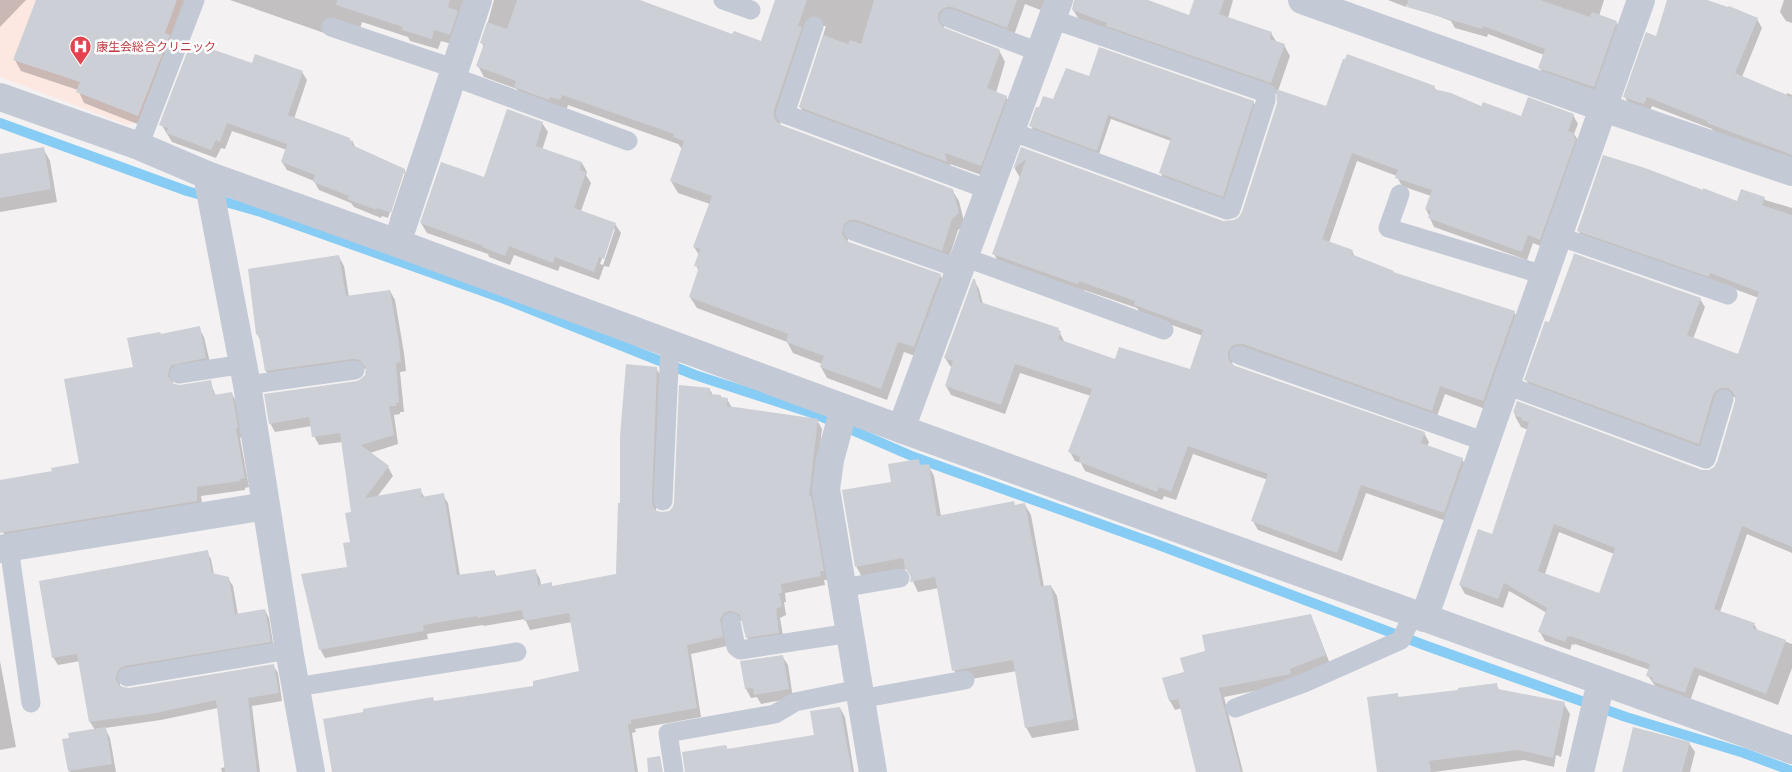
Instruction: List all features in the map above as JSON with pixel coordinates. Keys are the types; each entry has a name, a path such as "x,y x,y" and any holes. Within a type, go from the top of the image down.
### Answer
{"street":[{"path":"397,243 478,0"},
{"path":"1302,0 1604,108 1792,172"},
{"path":"1418,616 1486,442 1641,0"},
{"path":"901,429 1055,10"},
{"path":"0,97 139,146 207,176 397,243 901,429 1792,750"},
{"path":"207,176 246,374 289,650 311,772"},
{"path":"844,408 830,460 826,489 873,772"},
{"path":"4,548 266,506"},
{"path":"1580,772 1601,682"}],"lane":[{"path":"139,146 194,0"},
{"path":"723,0 751,10"},
{"path":"1010,131 1227,210 1231,209 1266,100 1266,93 1055,10"},
{"path":"949,18 1039,52"},
{"path":"814,26 785,114 989,190"},
{"path":"331,27 628,141"},
{"path":"1400,194 1388,228 1544,275"},
{"path":"853,231 962,263 1164,330"},
{"path":"1558,236 1728,295"},
{"path":"663,501 670,344"},
{"path":"1239,355 1486,442"},
{"path":"179,374 246,374 355,370"},
{"path":"1506,385 1706,459 1724,399"},
{"path":"4,548 30,703"},
{"path":"842,588 900,578"},
{"path":"1235,708 1304,682 1401,640 1418,616"},
{"path":"731,622 736,647 740,650 850,633"},
{"path":"127,677 289,650"},
{"path":"296,687 517,652"},
{"path":"674,772 668,733 775,714 795,702 965,680"}],"shaded area":[{"name":"康生会総合クリニック","path":"0,0 183,0 140,120 128,125 0,77"}],"building":[{"name":"康生会総合クリニック","path":"36,0 177,0 165,33 170,35 138,116 76,92 80,82 13,60"},
{"path":"337,0 450,0 448,7 458,11 450,35 434,30 432,39 402,30 403,27 336,5"},
{"path":"517,0 640,0 732,34 734,31 761,41 775,0 807,0 798,26 802,27 774,110 776,121 781,125 953,189 959,213 952,219 942,251 857,220 850,220 843,227 842,234 849,242 941,274 914,347 898,342 881,389 820,367 824,356 786,342 788,334 689,297 699,267 694,266 700,249 693,247 712,196 670,181 684,141 673,137 674,134 562,95 560,100 550,97 549,100 514,87 516,81 476,66 484,44 480,43 487,22 507,29"},
{"path":"874,0 1017,0 1007,28 952,7 942,9 938,14 938,20 945,28 999,49 1000,52 987,88 1007,96 981,166 945,153 947,162 799,107 823,35 848,44 850,40 861,44"},
{"path":"1074,0 1148,0 1189,15 1194,0 1224,0 1219,14 1272,32 1270,39 1285,44 1271,83 1106,26 1107,23 1072,10"},
{"path":"1408,0 1540,0 1590,17 1592,12 1617,21 1594,87 1538,68 1545,49 1483,26 1482,29 1407,7"},
{"path":"1667,0 1707,0 1729,6 1758,18 1735,73 1792,97 1792,155 1707,123 1707,121 1647,97 1644,104 1623,97 1646,32 1656,36"},
{"path":"191,42 252,63 255,54 303,71 288,115 350,138 353,141 352,145 405,169 391,213 377,208 376,210 347,199 349,196 313,182 315,175 281,162 287,144 227,123 220,142 216,140 211,150 166,133 168,128 159,125"},
{"path":"1099,47 1254,101 1223,197 1159,173 1171,138 1108,115 1097,151 1029,126 1036,107 1039,107 1043,96 1053,99 1066,68 1089,76"},
{"path":"1347,54 1435,86 1434,89 1451,93 1481,106 1483,102 1521,116 1528,97 1574,114 1568,131 1575,134 1574,138 1576,139 1540,240 1528,235 1522,252 1428,218 1431,211 1425,209 1432,190 1395,178 1398,170 1352,153 1322,239 1353,250 1351,254 1393,272 1515,311 1483,401 1440,386 1432,411 1243,344 1232,346 1228,352 1230,362 1235,366 1425,432 1421,443 1463,458 1444,513 1361,485 1337,553 1251,521 1268,474 1188,446 1171,492 1159,487 1157,492 1079,462 1080,457 1068,452 1092,389 1015,364 1001,405 945,386 953,361 944,358 973,279 975,279 980,302 1059,328 1058,330 1061,331 1058,339 1115,359 1119,347 1190,369 1203,330 1134,305 1135,301 1079,281 1079,284 1074,283 992,254 1026,159 1013,169 1021,147 1223,221 1234,220 1242,212 1277,103 1276,89 1326,106 1343,59 1345,59"},
{"path":"507,109 543,122 536,146 582,162 580,170 586,172 574,208 616,223 604,259 599,257 594,272 555,257 553,263 509,246 505,256 420,223 441,162 484,177"},
{"path":"44,147 51,189 0,198 0,154"},
{"path":"1603,155 1737,201 1741,189 1765,197 1762,205 1792,215 1792,547 1742,526 1714,609 1755,623 1753,628 1786,640 1766,694 1694,667 1685,693 1651,681 1653,678 1646,676 1650,664 1570,636 1567,636 1565,642 1538,632 1547,608 1504,583 1498,599 1459,585 1478,529 1492,534 1529,422 1515,416 1516,413 1513,412 1517,401 1702,470 1709,470 1717,462 1735,402 1735,396 1728,388 1721,388 1713,395 1699,444 1524,380 1545,321 1549,322 1573,253 1701,298 1687,335 1738,354 1759,292 1710,273 1709,277 1577,231","holes":["1554,524 1615,548 1599,593 1538,571"]},
{"path":"339,255 346,296 390,290 399,343 401,362 396,363 399,403 396,403 396,406 389,406 394,435 361,445 389,466 365,498 421,488 422,497 444,493 457,575 495,570 495,576 536,569 538,585 552,582 552,586 616,574 618,503 620,503 620,436 626,364 657,367 652,500 653,507 657,511 669,511 673,507 674,502 679,385 710,388 710,394 728,398 727,406 818,419 809,496 811,495 824,571 820,571 821,576 781,584 782,593 779,593 782,606 776,609 779,633 746,638 740,615 729,611 724,613 720,619 723,637 687,645 697,708 631,720 631,724 628,724 635,772 332,772 323,719 363,712 363,709 433,697 434,701 533,686 533,681 579,671 569,613 524,621 522,610 477,618 477,616 423,625 424,631 319,650 301,574 347,567 343,543 350,542 345,513 351,512 340,433 312,437 309,417 269,424 264,394 357,381 365,375 366,368 360,360 353,359 265,371 259,336 256,334 248,269"},
{"path":"200,326 206,358 172,365 168,376 174,384 180,385 211,380 214,395 232,392 238,428 236,429 245,478 240,479 240,481 197,487 197,501 0,533 0,480 52,471 51,468 79,463 64,379 133,367 127,338 160,332 161,334"},
{"path":"919,459 920,465 929,464 937,516 1014,501 1015,505 1025,503 1041,586 1051,585 1074,719 1025,728 1013,660 952,671 935,577 910,582 911,576 905,568 903,558 855,567 842,490 891,482 888,464"},
{"path":"208,550 212,573 229,577 235,614 265,609 271,642 125,666 120,668 116,679 118,684 129,688 274,664 279,693 248,698 257,772 225,772 216,700 156,713 89,722 77,654 52,658 39,581"},
{"path":"1311,614 1326,655 1290,669 1291,674 1219,688 1241,772 1196,772 1178,699 1169,701 1162,678 1184,672 1180,658 1205,651 1202,635"},
{"path":"783,655 789,689 754,695 753,688 745,689 740,661"},
{"path":"1497,683 1498,689 1565,702 1553,758 1518,750 1429,761 1431,772 1377,772 1367,697 1398,693 1398,697"},
{"path":"840,707 852,772 685,772 682,752 726,745 727,749 814,735 810,711"},
{"path":"106,727 112,764 68,771 62,739 69,738 68,733"},
{"path":"1633,727 1690,742 1682,772 1622,772"},
{"path":"660,756 663,772 648,772 647,758"}],"waterway":[{"path":"0,123 187,191 261,212 502,298 695,375 815,414 914,457 1156,544 1424,645 1626,717 1744,753 1792,771"}],"place":[{"name":"康生会総合クリニック","path":"80,66"}]}
